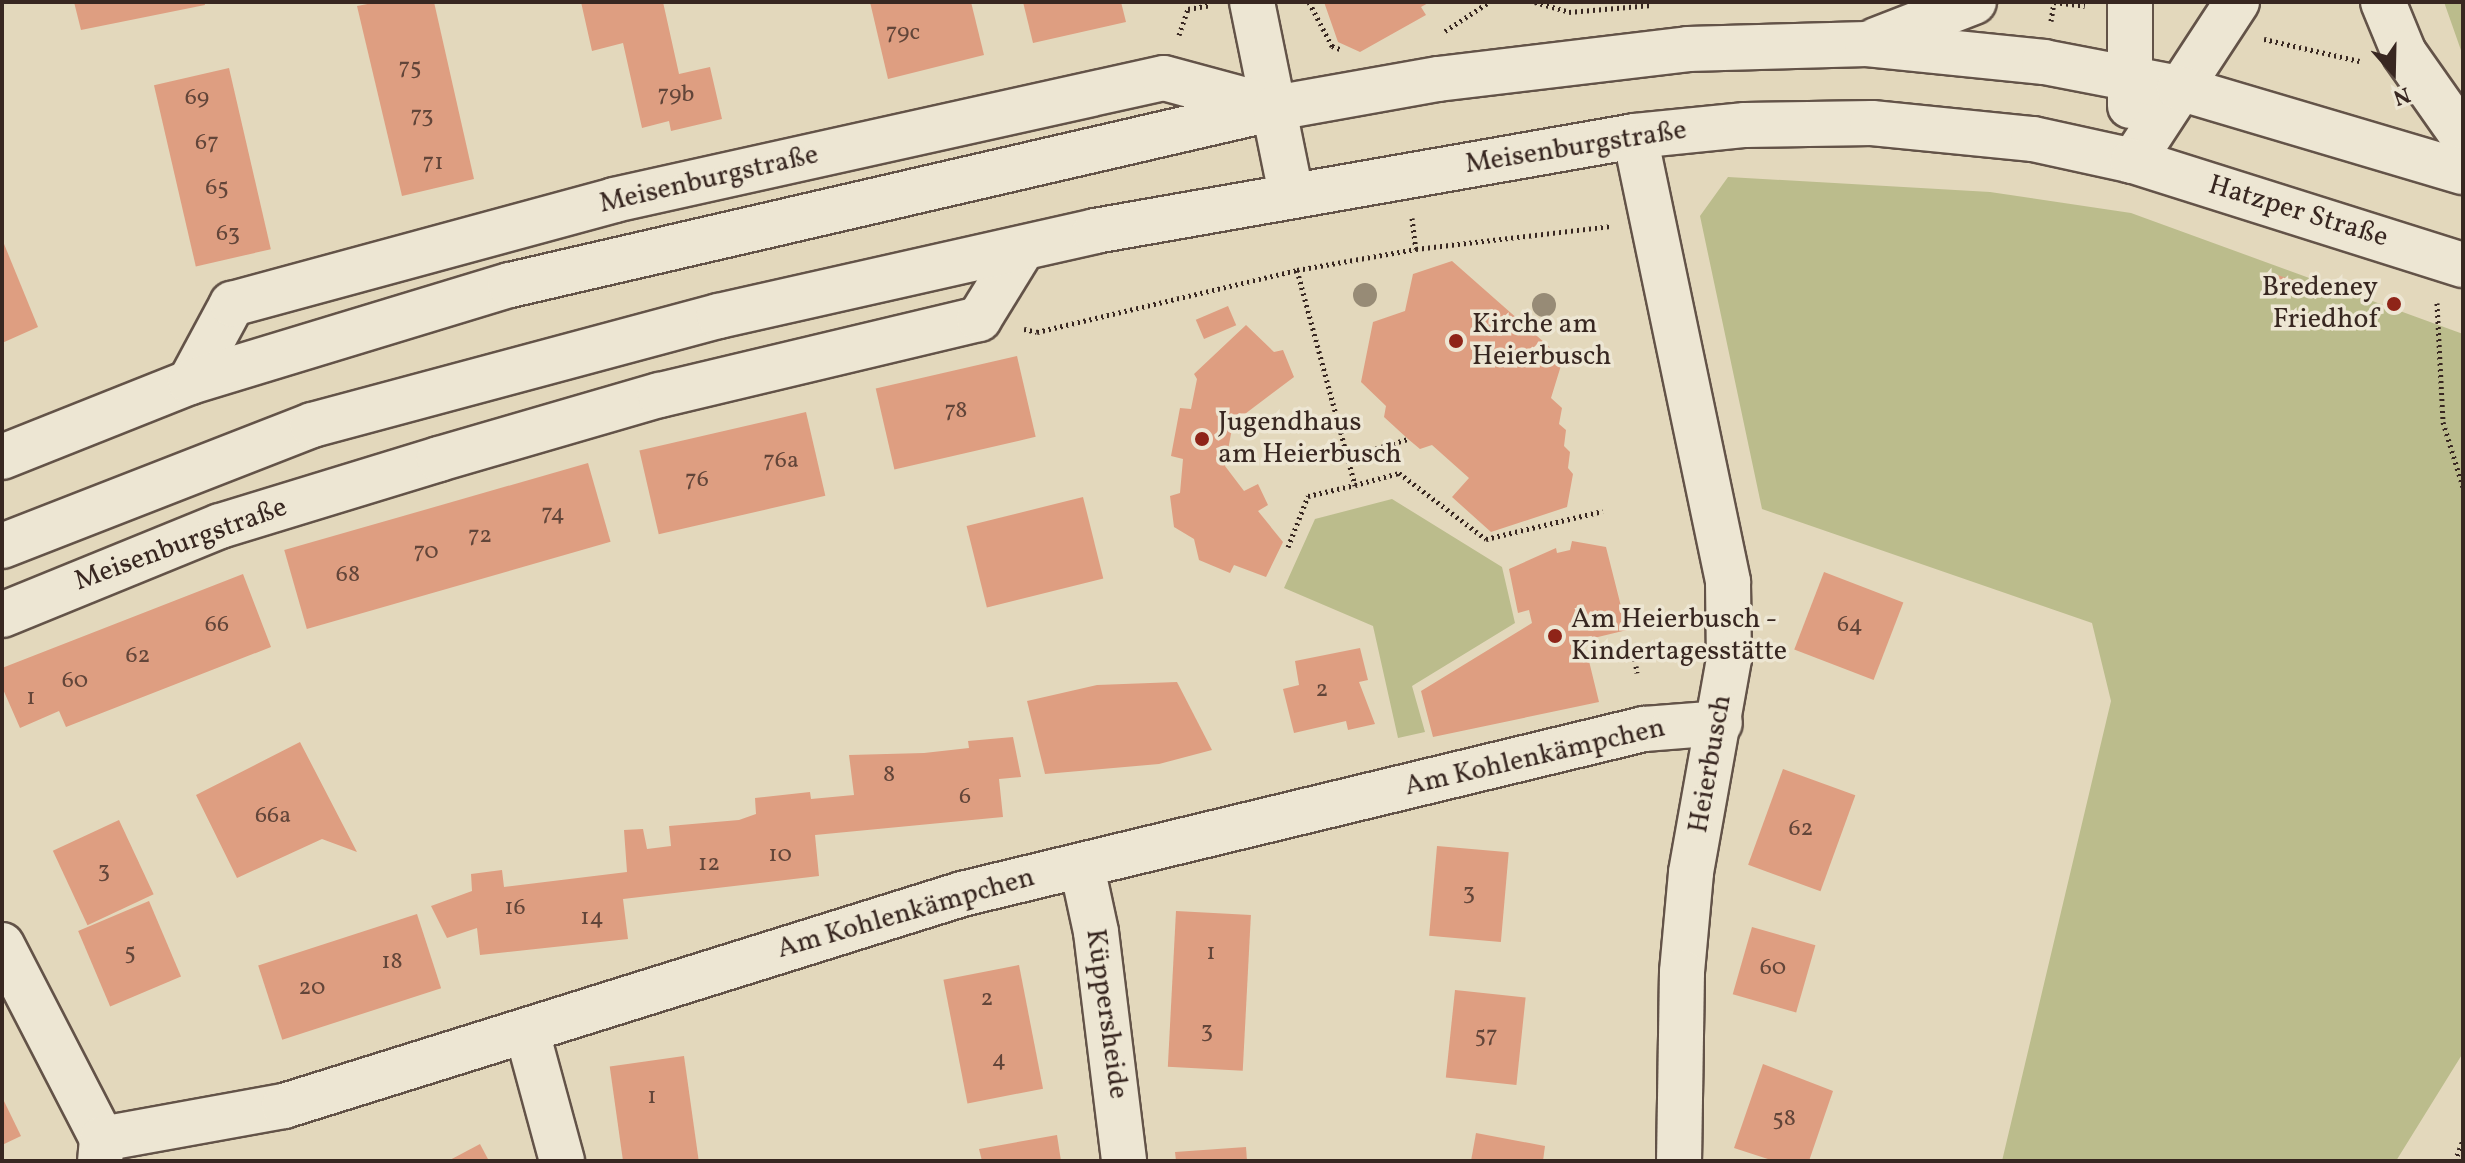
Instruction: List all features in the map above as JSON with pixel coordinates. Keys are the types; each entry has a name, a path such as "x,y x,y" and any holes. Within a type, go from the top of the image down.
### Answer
{"street":[{"path":"1867,44 1974,2"},
{"path":"2130,2 2128,78 2133,161"},
{"path":"2383,2 2404,53 2463,137"},
{"path":"1234,3 1275,108 1291,193"},
{"path":"2133,161 2179,88 2246,20"},
{"name":"Meisenburgstraße","path":"2,457 190,382 510,285 1275,108 1438,79 1688,49 1867,44 2044,62 2179,88"},
{"name":"Meisenburgstraße","path":"190,382 232,304 614,200 1164,78 1275,108"},
{"path":"2179,88 2463,172"},
{"name":"Meisenburgstraße","path":"2,546 312,425 719,316 1291,193 1635,136 1745,125 1872,123 2033,139 2133,161"},
{"name":"Heierbusch","path":"1635,136 1728,582 1729,659 1689,887 1682,972 1679,1161"},
{"name":"Hatzper Straße","path":"2133,161 2449,260"},
{"name":"Meisenburgstraße","path":"2,615 220,526 395,472 660,395 979,319 1022,249"},
{"name":"Am Kohlenkämpchen","path":"101,1150 284,1106 527,1032 834,930 1644,729 1720,723"},
{"name":"Küppersheide","path":"1082,867 1098,947 1124,1161"},
{"path":"2,945 101,1150"},
{"path":"527,1032 562,1161"}],"path":[{"path":"1309,2 1332,46 1346,51"},
{"path":"1435,38 1489,2"},
{"path":"1535,2 1569,12 1663,4"},
{"path":"1164,78 1188,9 1203,4 1234,3"},
{"path":"2246,20 2375,64"},
{"path":"1412,216 1416,249"},
{"path":"1011,327 1037,332 1297,270 1416,249 1652,222"},
{"path":"2449,260 2443,422 2463,487"},
{"path":"1297,270 1355,485"},
{"path":"1347,457 1408,439"},
{"path":"1288,547 1308,496 1399,473 1486,539 1603,511"},
{"path":"2455,1161 2463,1140"}],"green space":[{"path":"2444,2 2463,2 2463,56"},
{"path":"1728,177 1990,192 2131,213 2463,334 2463,1053 2396,1161 2002,1161 2111,701 2092,623 1762,509 1700,216"},
{"path":"1392,499 1502,567 1515,623 1412,686 1425,732 1398,738 1373,626 1284,588 1315,519"}],"building":[{"path":"74,2 204,2 205,5 81,30"},
{"path":"378,2 434,2 474,179 402,196 357,6"},
{"path":"581,2 663,2 679,74 710,67 722,119 671,131 669,121 642,128 623,43 592,51"},
{"path":"870,2 971,2 984,55 888,79"},
{"path":"1023,2 1121,2 1126,22 1033,43"},
{"path":"1324,2 1430,2 1421,7 1426,15 1360,52 1338,42"},
{"path":"229,68 271,249 196,267 154,85"},
{"path":"2,239 38,327 2,343"},
{"name":"Kirche am Heierbusch","path":"1452,261 1563,359 1551,398 1562,408 1559,424 1566,430 1564,446 1570,452 1568,468 1573,474 1567,507 1491,532 1452,497 1469,478 1432,445 1420,449 1408,439 1384,417 1386,406 1361,382 1373,322 1405,311 1413,274"},
{"path":"2267,272 2294,280 2290,294 2262,284"},
{"path":"1228,306 1236,325 1204,339 1196,320"},
{"name":"Jugendhaus am Heierbusch","path":"1246,325 1274,352 1283,350 1294,377 1233,423 1225,466 1244,491 1258,484 1268,505 1258,511 1283,542 1266,577 1234,565 1230,573 1199,560 1194,539 1174,527 1170,496 1180,493 1183,459 1171,456 1180,408 1191,409 1197,379 1194,374"},
{"path":"1017,356 1036,437 894,469 876,389"},
{"path":"806,412 825,496 659,534 639,450"},
{"path":"588,463 611,542 307,629 284,550"},
{"path":"1083,497 1103,579 987,608 967,526"},
{"name":"Am Heierbusch - Kindertagesstätte","path":"1572,541 1606,547 1627,630 1573,643 1576,659 1588,657 1599,702 1433,737 1421,691 1532,623 1529,610 1518,613 1509,569 1556,548 1557,553 1570,550"},
{"path":"1824,572 1903,602 1874,680 1794,649"},
{"path":"243,574 271,647 66,727 59,711 20,728 2,687 2,668"},
{"path":"1360,648 1368,680 1359,682 1375,724 1348,730 1346,721 1294,733 1283,689 1299,685 1295,661"},
{"path":"1177,682 1212,750 1159,764 1045,774 1027,701 1097,685"},
{"path":"1013,737 1021,777 999,779 1003,817 815,835 819,876 623,899 628,939 480,955 477,928 447,938 431,906 472,891 471,874 502,870 504,887 627,872 624,830 643,829 647,849 671,846 669,826 739,820 756,814 755,798 810,792 811,799 854,795 849,755 924,753 969,748 968,741"},
{"path":"300,742 357,852 322,839 237,878 196,795"},
{"path":"1783,769 1855,795 1820,891 1748,865"},
{"path":"119,820 154,894 87,925 53,851"},
{"path":"1437,846 1509,852 1501,942 1429,936"},
{"path":"149,901 181,976 110,1007 78,931"},
{"path":"1176,911 1251,915 1243,1071 1168,1067"},
{"path":"417,914 441,988 282,1040 258,966"},
{"path":"1752,927 1815,945 1796,1012 1733,994"},
{"path":"1019,965 1043,1089 967,1103 943,980"},
{"path":"1455,990 1526,997 1516,1085 1446,1078"},
{"path":"684,1056 699,1161 623,1161 610,1066"},
{"path":"1763,1064 1833,1091 1809,1161 1774,1161 1734,1148"},
{"path":"2,1097 21,1136 2,1145"},
{"path":"1476,1133 1545,1146 1543,1161 1471,1161"},
{"path":"1057,1135 1061,1161 982,1161 979,1149"},
{"path":"480,1144 489,1161 448,1161"},
{"path":"1246,1147 1247,1161 1176,1161 1175,1152"}],"place":[{"name":"Bredeney Friedhof","path":"2394,304"},
{"name":"Kirche am Heierbusch","path":"1456,341"},
{"name":"Jugendhaus am Heierbusch","path":"1202,439"},
{"name":"Am Heierbusch - Kindertagesstätte","path":"1555,636"}]}
